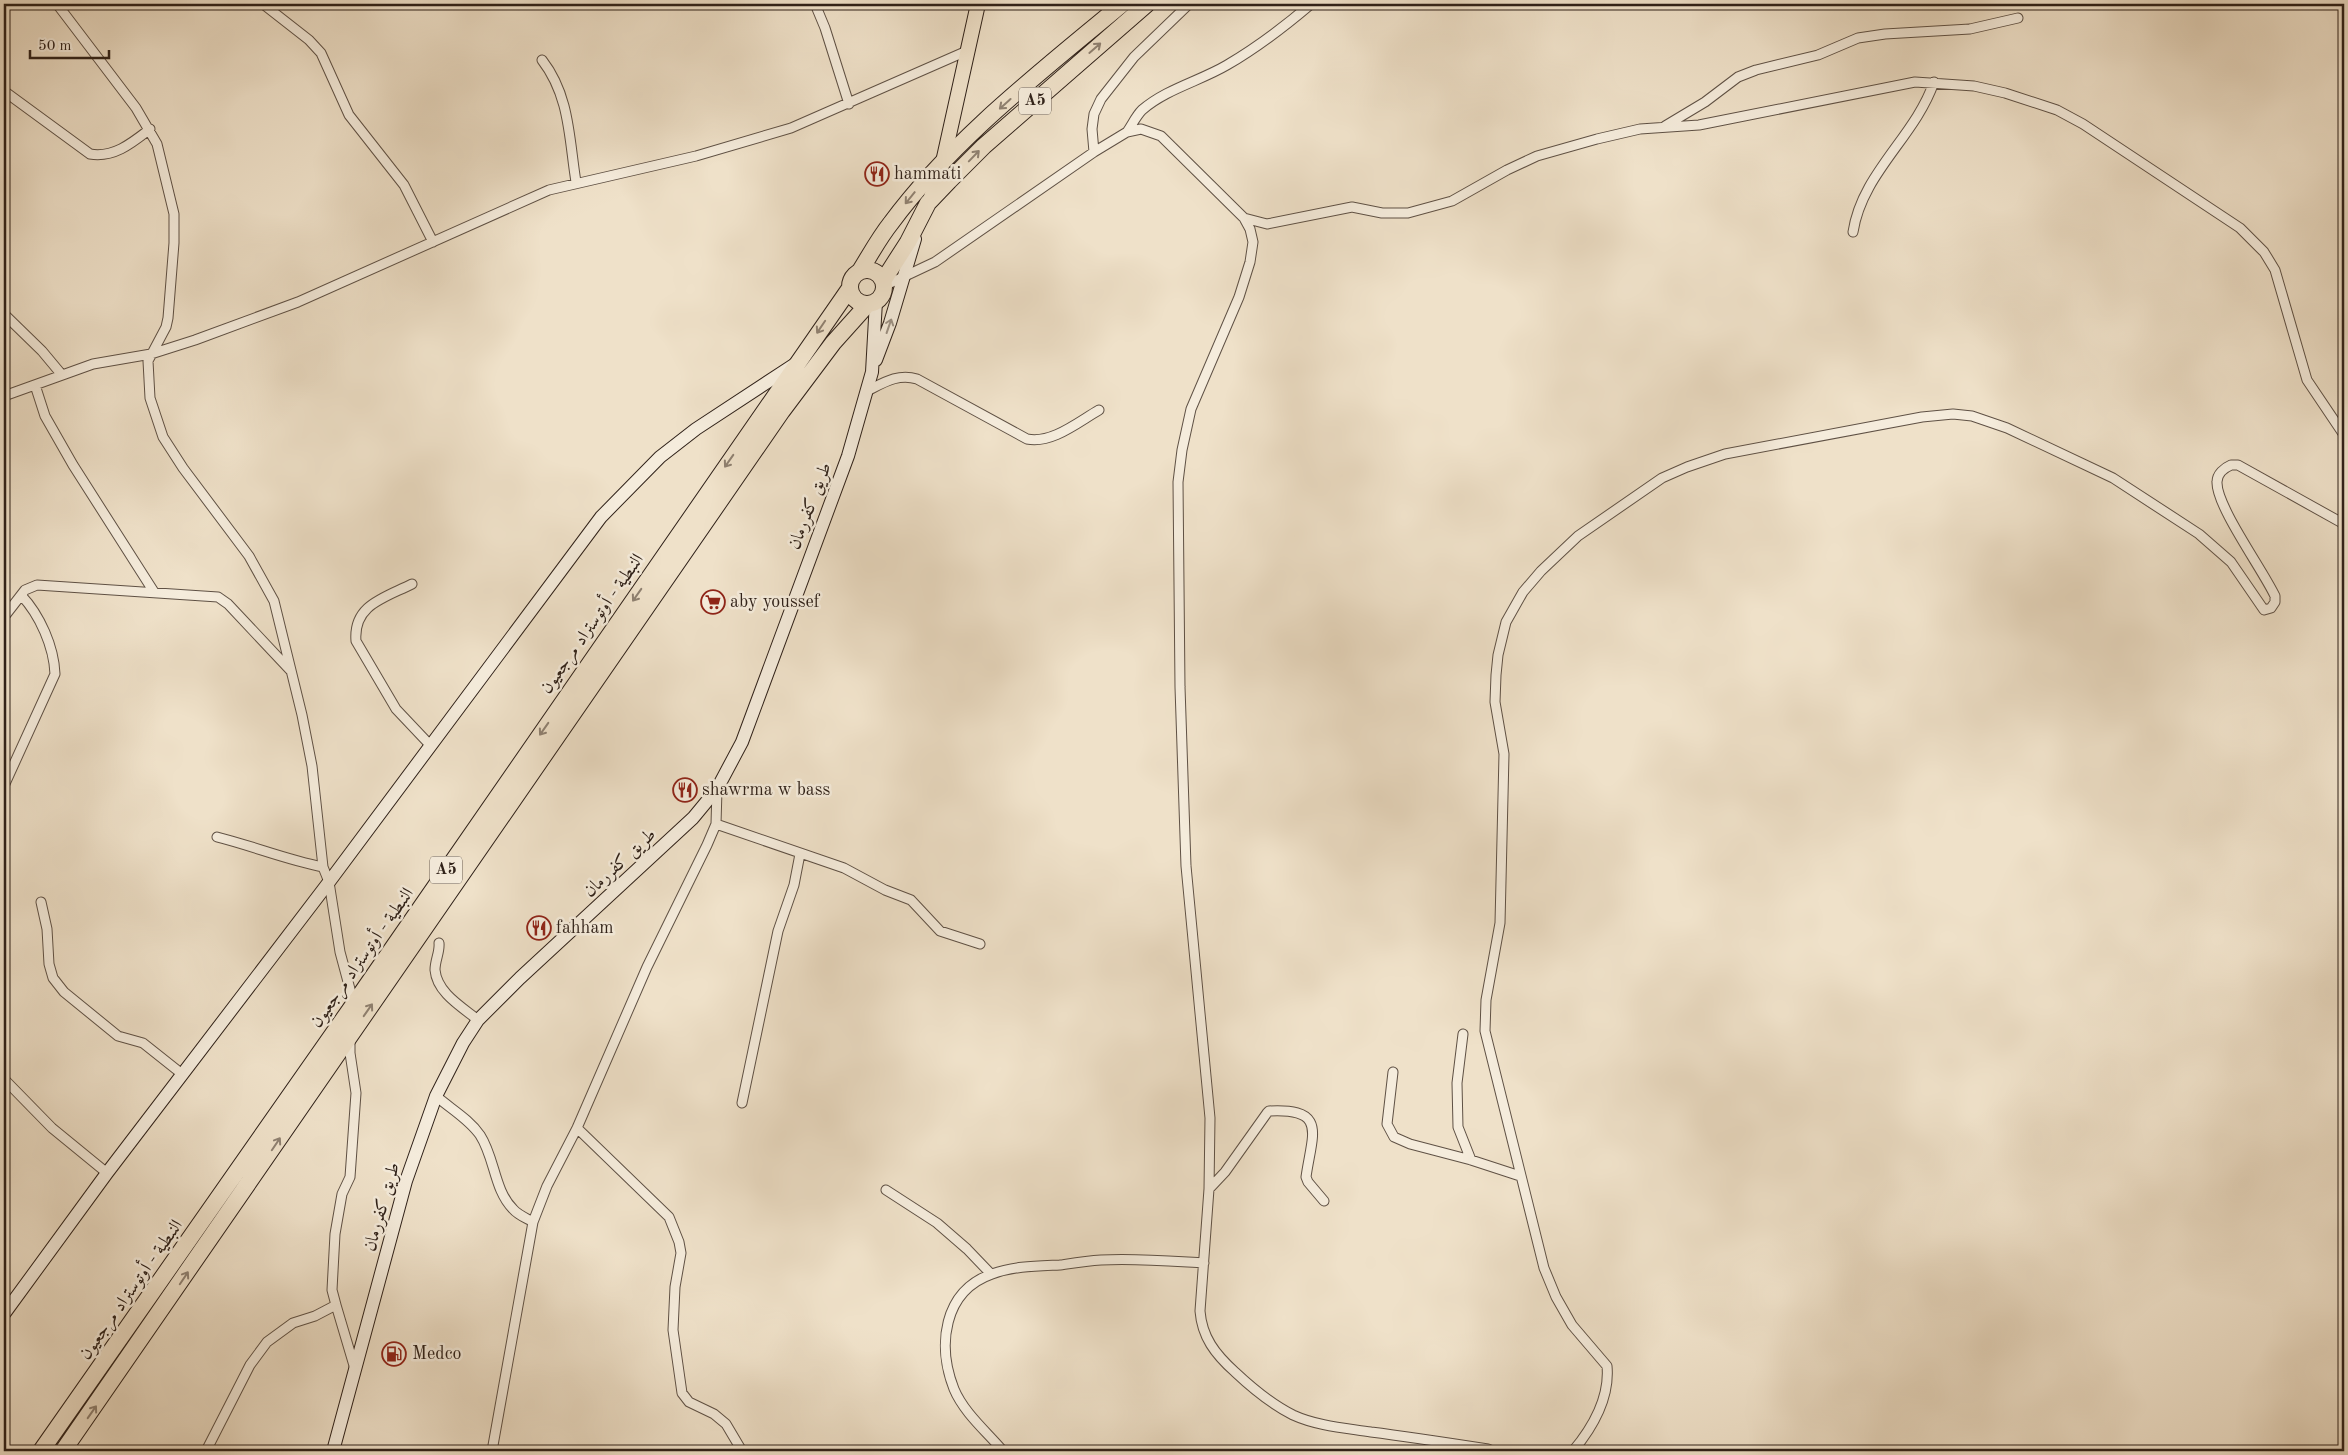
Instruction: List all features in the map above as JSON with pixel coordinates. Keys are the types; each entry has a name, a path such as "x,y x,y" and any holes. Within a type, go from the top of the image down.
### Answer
{"highway":[{"name":"A5","path":"850,288 852,278 860,271 890,224 943,162 1048,66 1122,4"},
{"name":"A5","path":"872,303 881,296 883,283 928,203 984,146 1148,4"},
{"path":"860,271 876,272 883,283"},
{"path":"850,288 853,298 872,303"},
{"name":"النبطية - أوتوستراد مرجعيون","path":"41,1451 354,1004 850,288"},
{"name":"النبطية - أوتوستراد مرجعيون","path":"63,1451 782,411 833,343 872,303"}],"main road":[{"path":"928,203 943,162 970,50 978,4"},
{"path":"872,372 890,323 920,220"},
{"name":"طريق كفررمان","path":"333,1451 356,1370 395,1216 436,1096 463,1043 478,1020 520,978 694,818 717,789 748,725 848,456 872,372 872,303"},
{"path":"4,1314 107,1173 329,882 601,518 643,472 696,429 798,362"}],"street":[{"path":"57,4 150,130 157,144 164,167 174,214 168,318 166,327 151,354 148,367 150,398 163,437 183,468 260,572 274,601 292,672 312,766 324,867 329,882 340,952 354,1004"},
{"path":"263,4 309,40 321,53 349,115 404,185 433,242"},
{"path":"815,4 825,28 849,104"},
{"path":"1094,152 1092,129 1094,114 1101,99 1134,57 1189,4"},
{"path":"1127,132 1141,111 1160,97 1201,79 1271,38 1311,4"},
{"path":"1663,127 1686,115 1738,77 1756,70 1818,55 1858,38 1884,34 1970,29 2018,18"},
{"path":"4,396 104,362 151,354 298,302 391,259 492,217 532,196 576,182 659,166 728,148 791,128 970,50"},
{"path":"542,60 557,81 562,93 569,122 576,182"},
{"path":"1244,218 1267,224 1352,207 1382,213 1408,213 1452,201 1507,170 1537,156 1640,129 1699,126 1921,81 1974,86 2029,100 2057,110 2083,124 2155,174 2240,228 2264,252 2275,270 2307,380 2344,434"},
{"path":"1853,232 1855,219 1865,194 1880,168 1917,117 1930,95 1934,82"},
{"path":"4,91 90,154 100,155 126,147 150,130"},
{"path":"883,283 902,279 935,262 1094,152 1127,132 1141,129 1161,136 1244,218 1250,229 1253,242 1250,262 1239,297 1191,409 1182,450 1177,505 1180,687 1186,866 1190,925 1208,1088 1209,1189 1200,1311 1204,1334 1224,1362 1272,1404 1292,1414 1320,1423 1493,1451"},
{"path":"4,314 42,351 62,375"},
{"path":"867,391 888,380 908,376 1027,439 1036,441 1048,439 1099,410"},
{"path":"35,385 45,416 154,592"},
{"path":"1573,1451 1593,1423 1606,1396 1607,1366 1572,1325 1556,1297 1544,1268 1485,1031 1486,1000 1500,923 1504,754 1495,702 1497,665 1506,622 1523,592 1541,570 1578,536 1662,478 1710,459 1725,454 1792,443 1922,417 1953,414 1972,416 2007,428 2113,478 2199,534 2231,562 2264,610 2271,608 2276,602 2275,596 2227,512 2217,483 2220,472 2231,465 2238,465 2344,524"},
{"path":"412,584 380,600 361,615 355,629 356,642 396,709 431,746"},
{"path":"4,617 29,587 37,585 218,597 228,604 292,672"},
{"path":"4,786 55,674 55,660 47,639 36,615 21,595"},
{"path":"492,1451 533,1222 547,1186 577,1128 647,967 690,883 716,824 717,789"},
{"path":"716,824 844,868 885,890 911,900 940,931 980,944"},
{"path":"217,837 252,846 300,863 324,867"},
{"path":"742,1103 778,931 794,885 800,854"},
{"path":"41,902 47,930 49,964 53,978 64,992 118,1036 143,1043 182,1074"},
{"path":"439,943 440,952 435,968 440,986 454,1001 478,1020"},
{"path":"350,1034 350,1053 356,1093 350,1177 342,1194 335,1234 332,1290 356,1370"},
{"path":"1463,1034 1457,1083 1458,1127 1471,1160"},
{"path":"1393,1072 1387,1124 1394,1137 1410,1144 1471,1160 1520,1176"},
{"path":"6,1081 52,1128 107,1173"},
{"path":"436,1096 467,1120 479,1134 486,1147 503,1197 514,1211 533,1222"},
{"path":"1209,1189 1225,1172 1267,1113 1269,1111 1287,1111 1304,1114 1311,1122 1312,1138 1306,1177 1324,1201"},
{"path":"577,1128 669,1217 679,1242 681,1253 675,1287 673,1330 682,1393 689,1402 714,1414 726,1424 742,1451"},
{"path":"886,1190 937,1223 967,1249 991,1274"},
{"path":"1003,1451 970,1414 954,1390 947,1360 944,1340 948,1318 955,1304 975,1283 991,1274 1016,1267 1101,1260 1148,1259 1204,1263"},
{"path":"206,1451 250,1365 267,1342 293,1323 315,1316 336,1305"}],"place":[{"name":"hammati","path":"877,174"},
{"name":"aby youssef","path":"713,602"},
{"name":"shawrma w bass","path":"685,790"},
{"name":"fahham","path":"539,928"},
{"name":"Medco","path":"394,1354"}]}
